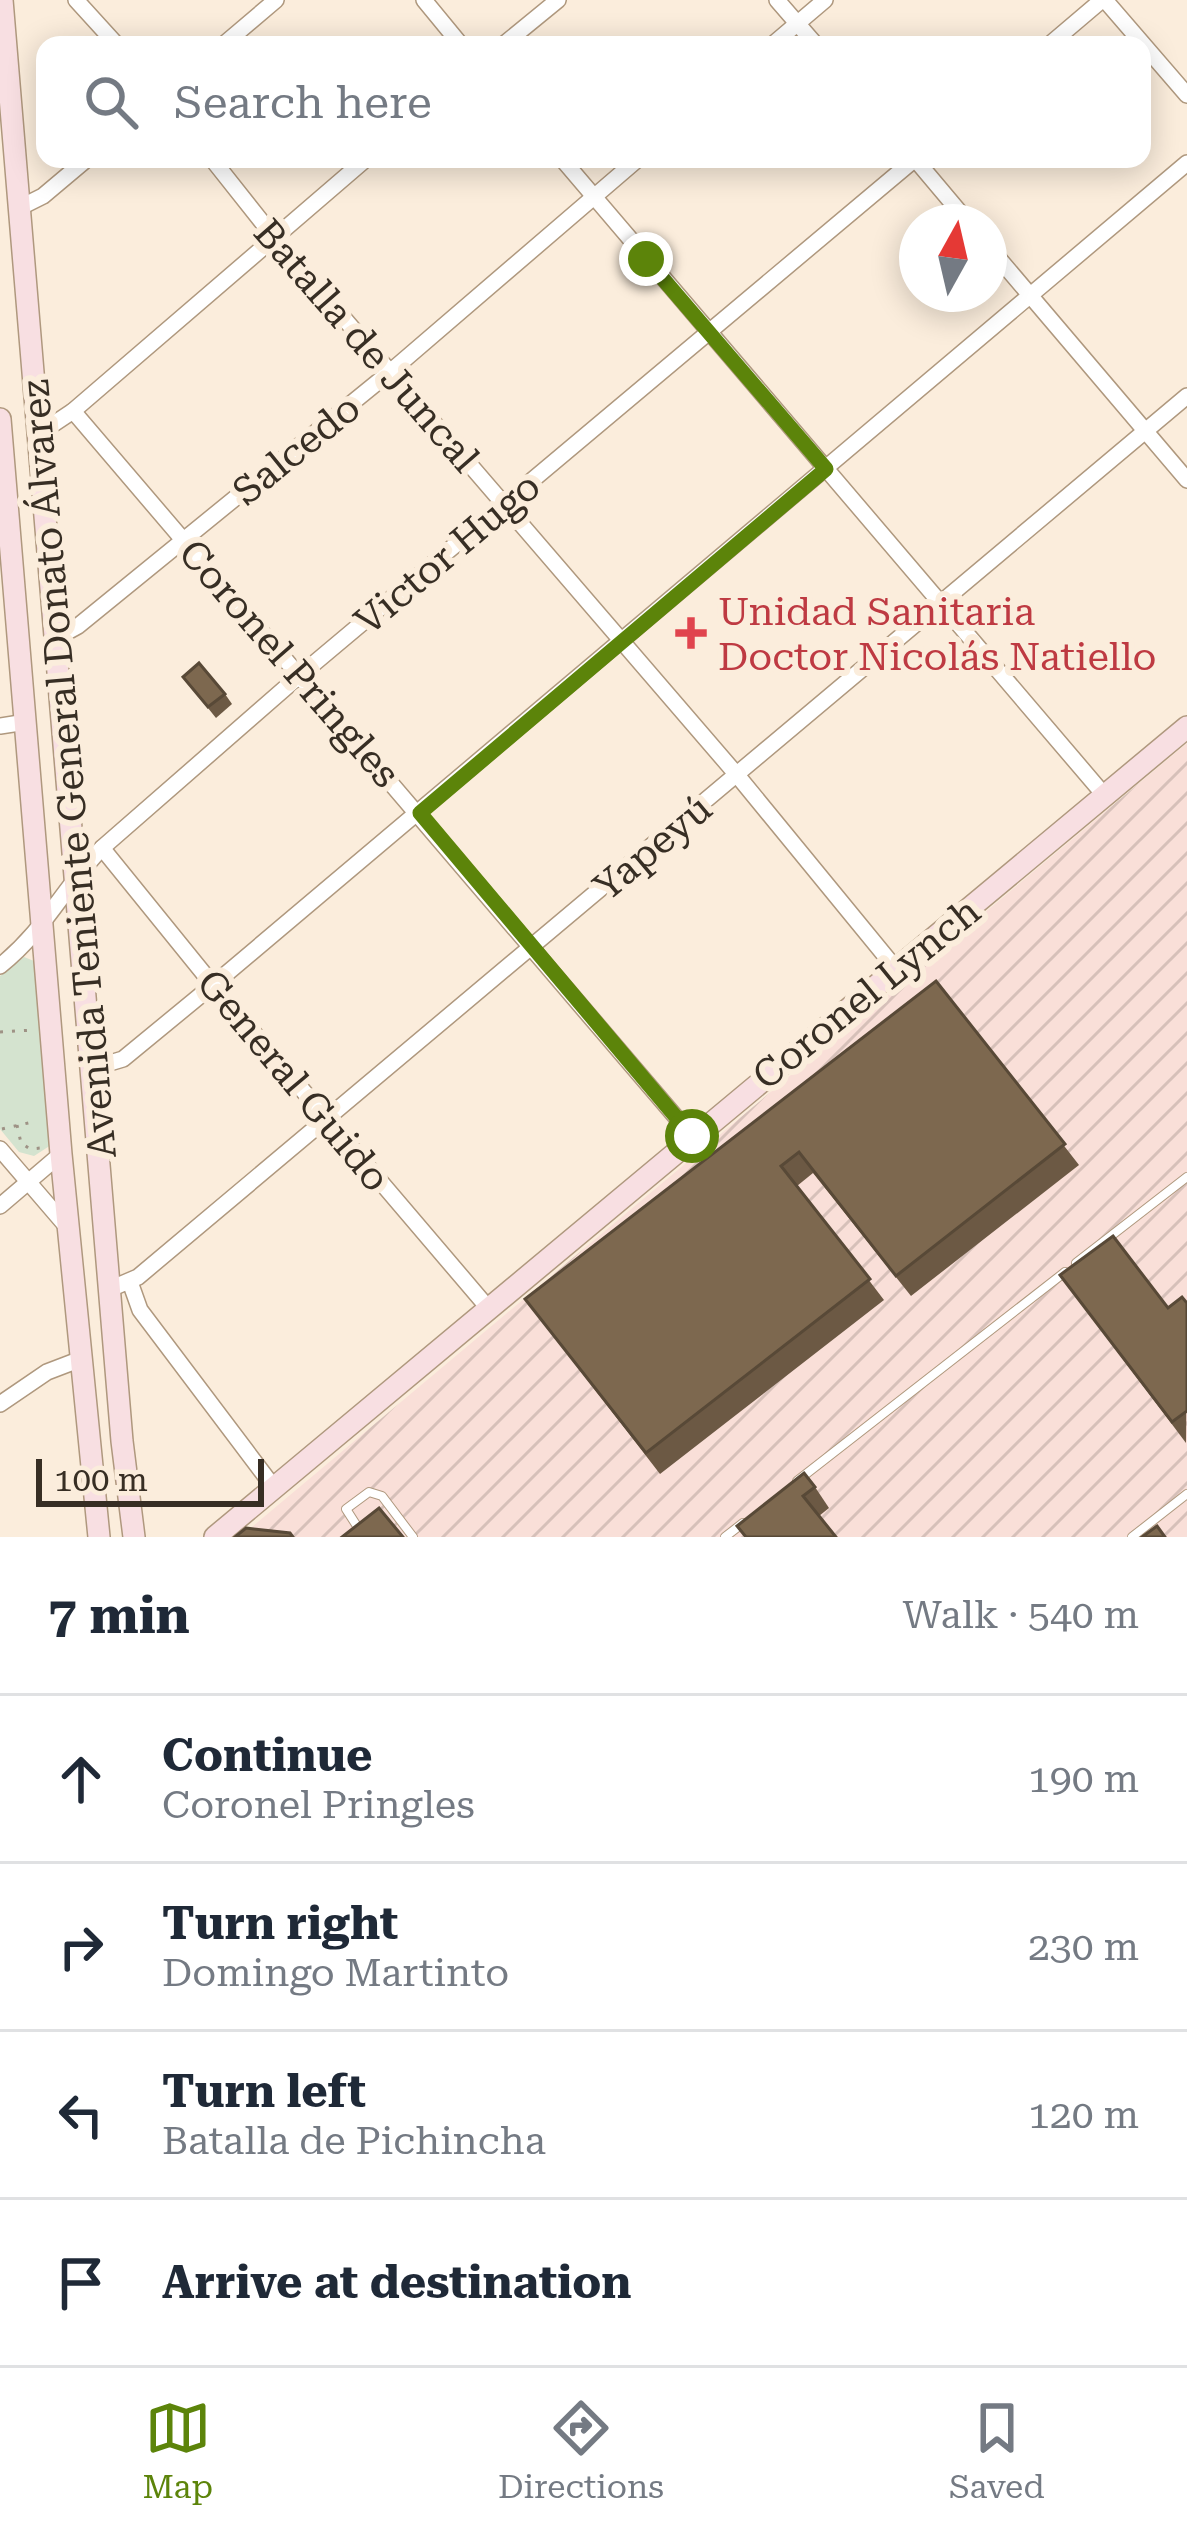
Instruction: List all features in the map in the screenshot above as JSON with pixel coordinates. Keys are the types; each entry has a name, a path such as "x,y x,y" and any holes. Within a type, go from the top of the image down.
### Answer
{"main road":[{"name":"Avenida Teniente General Donato Álvarez","path":"2,0 58,638 74,879 120,1285 113,1316 134,1537"},
{"name":"Avenida Teniente General Donato Álvarez","path":"0,419 67,1227 99,1537"},
{"name":"Coronel Lynch","path":"215,1537 1187,727"}],"street":[{"path":"76,0 109,36"},
{"path":"234,36 276,0"},
{"path":"424,0 454,36"},
{"path":"514,36 558,0"},
{"path":"777,0 809,36"},
{"path":"783,36 825,0"},
{"path":"1060,36 1104,0 1136,36"},
{"path":"1151,53 1187,94"},
{"path":"93,1068 123,1059 213,985 1187,163"},
{"path":"21,207 43,196 76,168"},
{"name":"Batalla de Juncal","path":"219,168 737,775 896,969"},
{"path":"40,433 73,411 355,168"},
{"path":"570,168 1105,796"},
{"name":"Salcedo","path":"58,638 390,372 628,168"},
{"name":"Victor Hugo","path":"0,966 44,926 74,879 102,848 299,676 904,168"},
{"path":"923,168 953,204"},
{"path":"1007,268 1187,480"},
{"name":"Yapeyú","path":"120,1285 328,1119 1187,396"},
{"name":"Coronel Pringles","path":"73,411 692,1136"},
{"path":"0,726 26,722"},
{"name":"General Guido","path":"102,848 489,1309"},
{"path":"0,1149 67,1227"},
{"path":"0,1206 61,1154"},
{"path":"120,1285 275,1489"},
{"path":"113,1316 140,1310"},
{"path":"0,1404 46,1372 81,1359"}],"lane":[{"path":"781,1494 1187,1177"},
{"path":"364,1537 346,1509 369,1492 382,1496 413,1537"},
{"path":"1132,1537 1187,1494"},
{"path":"725,1537 744,1522"}],"path":[{"path":"0,1032 36,1030"},
{"path":"2,1129 45,1120"}],"shaded area":[{"path":"1187,743 1187,1537 240,1537"}],"green space":[{"path":"24,957 36,966 51,1145 34,1156 19,1152 0,1129 0,976"}],"building":[{"path":"199,663 225,694 208,707 183,677"},
{"path":"936,981 1065,1144 896,1276 799,1152 781,1166 870,1279 646,1453 525,1299"},
{"path":"1113,1236 1168,1308 1182,1297 1187,1303 1187,1411 1172,1422 1060,1275"},
{"path":"804,1473 815,1487 803,1496 836,1537 746,1537 737,1526"},
{"path":"379,1508 403,1537 342,1537"},
{"path":"1157,1526 1165,1537 1142,1537"},
{"path":"246,1528 290,1533 293,1537 235,1537"}],"place":[{"name":"Unidad Sanitaria Doctor Nicolás Natiello","path":"691,633"}],"route":[{"path":"646,259 826,469 420,813 692,1136"}]}
